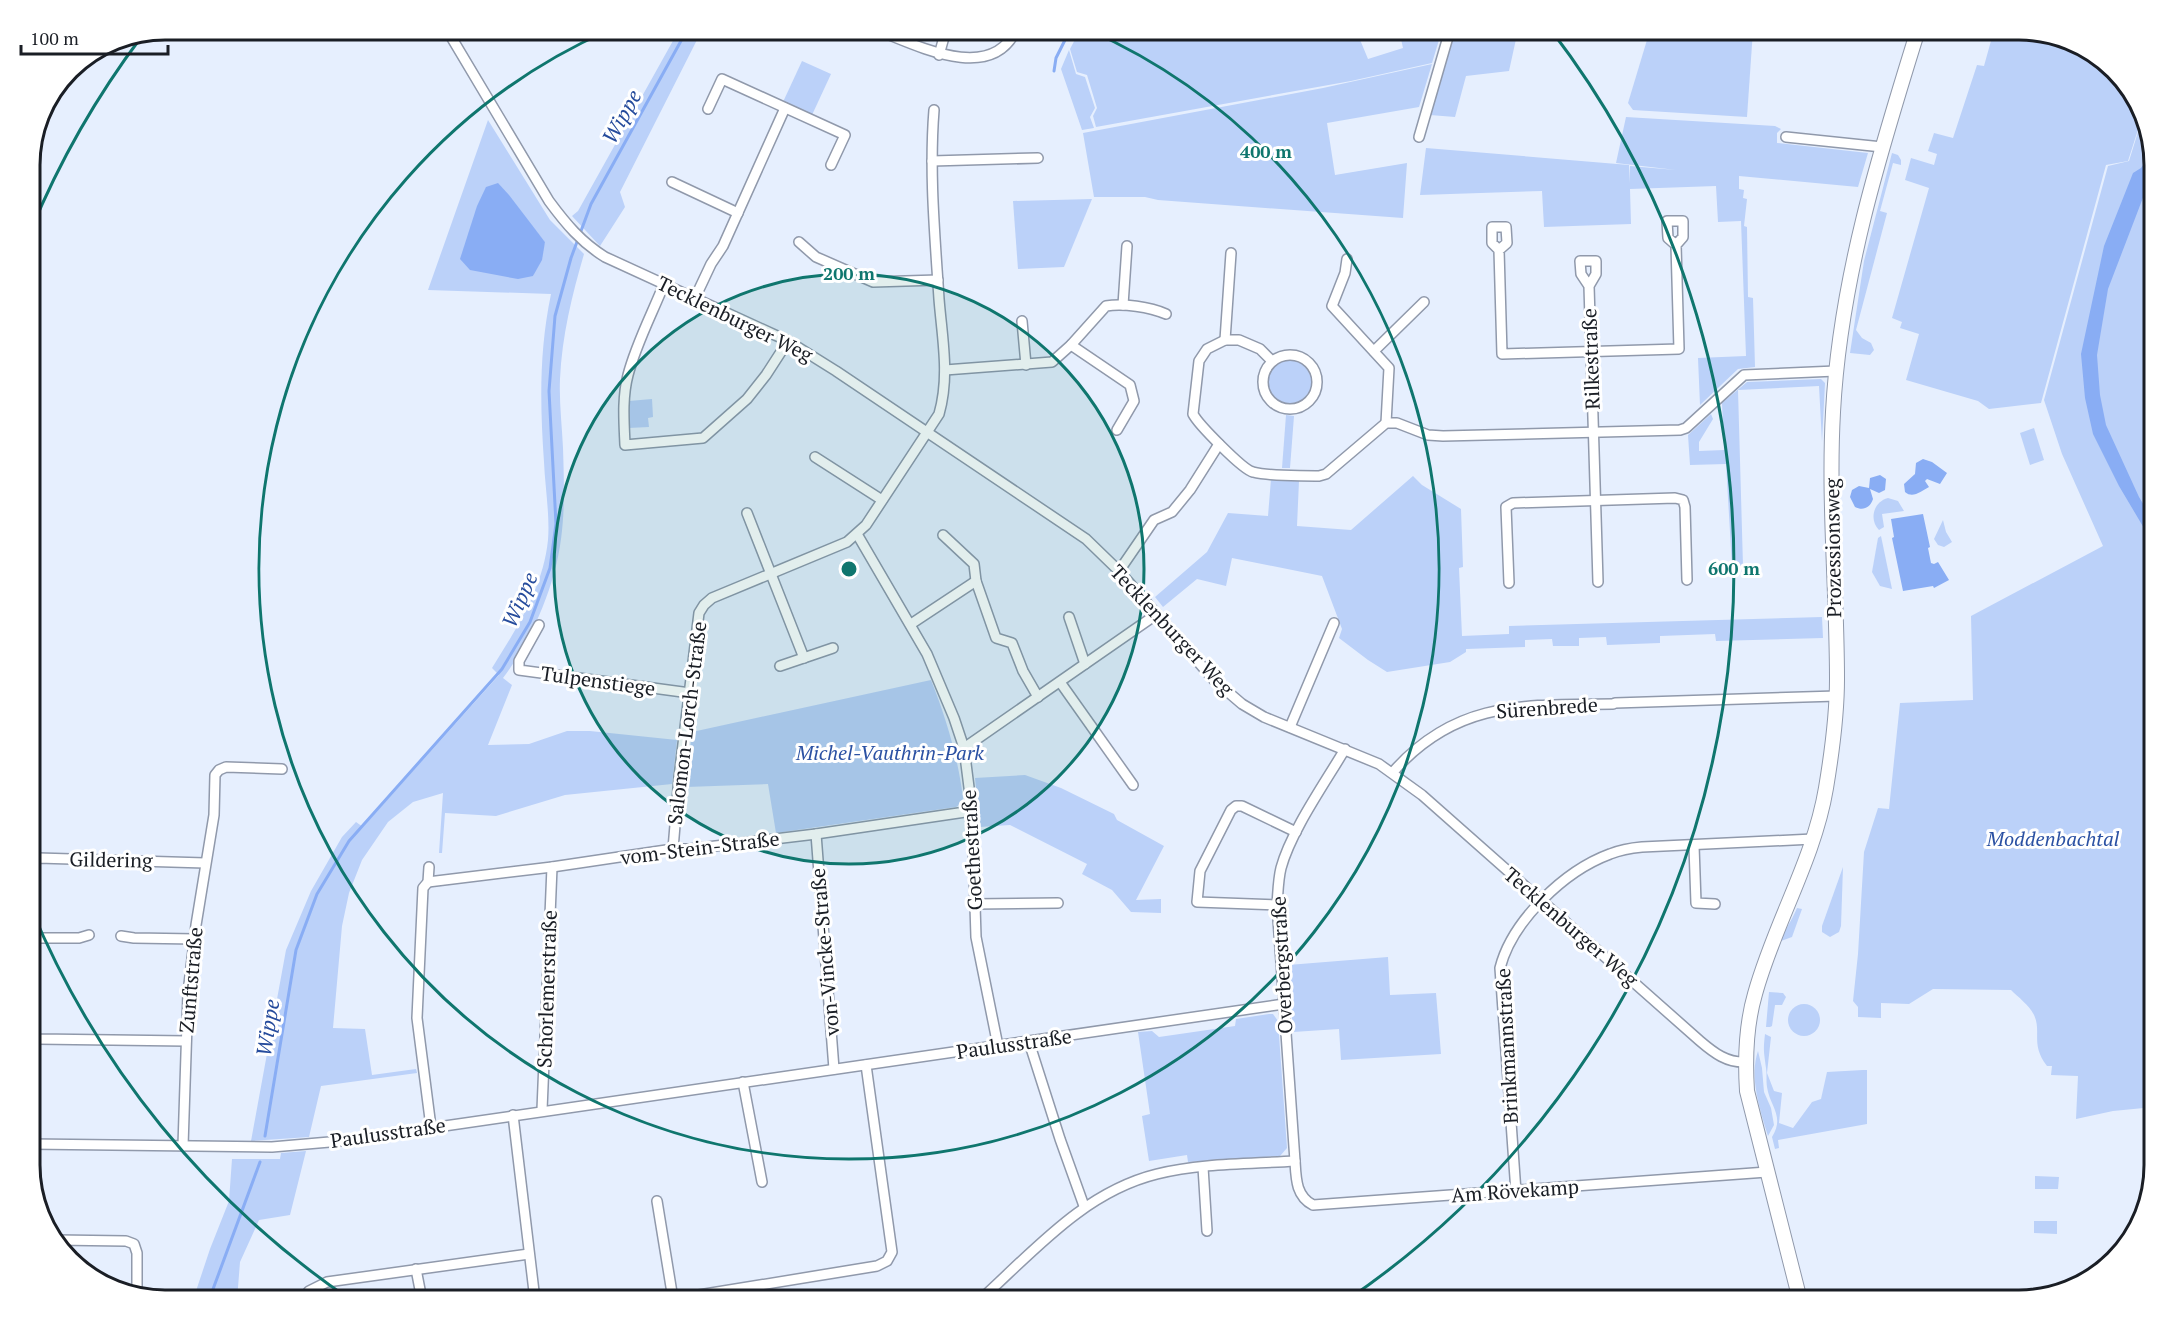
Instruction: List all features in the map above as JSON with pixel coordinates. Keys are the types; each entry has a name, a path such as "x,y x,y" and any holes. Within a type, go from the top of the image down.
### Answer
{"street":[{"name":"Tecklenburger Weg","path":"453,40 549,201 567,226 589,247 788,341 1086,539 1119,571 1214,680 1242,704 1264,717 1345,749 1393,772 1422,795 1700,1041 1719,1056 1746,1062"},
{"path":"902,40 939,55 972,58 996,52 1011,40"},
{"path":"939,55 943,40"},
{"path":"1419,137 1447,40"},
{"name":"Prozessionsweg","path":"1746,1062 1755,993 1814,839 1826,790 1837,696 1831,507 1836,371 1855,252 1882,147 1915,40"},
{"path":"708,109 722,79 845,135 831,165"},
{"path":"695,298 738,213 785,108"},
{"name":"Salomon-Lorch-Straße","path":"673,849 699,613 712,598 847,542 857,534 939,414 945,370 932,160 934,110"},
{"path":"1786,137 1882,147"},
{"path":"932,160 1038,158"},
{"path":"672,182 738,213"},
{"path":"799,242 816,257 873,282 938,280"},
{"path":"1499,250 1502,354 1591,352 1679,349 1676,245"},
{"path":"1123,305 1127,246"},
{"path":"1225,340 1231,253"},
{"path":"1347,259 1345,273 1332,306 1386,364 1390,374 1386,423"},
{"path":"664,284 636,349 627,377 624,412 625,445 703,438 747,399 788,341"},
{"name":"Rilkestraße","path":"1589,286 1598,582"},
{"path":"1374,351 1424,302"},
{"path":"945,370 1052,362 1071,345 1106,306 1123,305 1154,309 1166,314"},
{"path":"1022,321 1026,365"},
{"path":"1272,361 1260,349 1239,340 1225,340 1207,350 1201,356 1192,414 1219,444 1251,472 1319,476 1326,474 1386,423 1397,423 1428,435 1443,436 1680,430 1686,428 1744,375 1836,371"},
{"path":"1071,345 1130,385 1134,401 1117,429"},
{"path":"1290,354 1308,361 1317,377 1317,387 1307,403 1299,408 1281,408 1266,396 1263,377 1272,361 1290,354"},
{"path":"1119,571 1154,520 1172,512 1184,497 1219,444"},
{"path":"815,457 882,500"},
{"path":"1509,583 1506,507 1513,503 1675,498 1683,500 1687,580"},
{"path":"747,513 804,658"},
{"name":"Goethestraße","path":"857,534 932,664 964,748 972,811 974,904 978,949 999,1046"},
{"path":"943,535 974,564 976,581 996,638 1012,643 1023,671 1038,697"},
{"path":"911,624 976,581"},
{"path":"964,748 1156,614"},
{"path":"1069,617 1085,663"},
{"path":"1290,727 1334,623"},
{"name":"Tulpenstiege","path":"539,625 519,662 519,670 690,693"},
{"path":"780,666 832,648"},
{"path":"1060,682 1133,785"},
{"name":"Sürenbrede","path":"1393,772 1404,759 1457,723 1482,713 1524,705 1837,696"},
{"name":"Overbergstraße","path":"1295,1161 1277,905 1280,870 1296,832 1345,749"},
{"name":"Zunftstraße","path":"183,1146 188,993 205,862 214,815 215,775 226,767 282,769"},
{"path":"1277,905 1197,902 1200,871 1231,810 1236,806 1242,806 1296,832"},
{"name":"vom-Stein-Straße","path":"428,882 673,849 816,834 972,811"},
{"name":"von-Vincke-Straße","path":"816,834 834,1069"},
{"name":"Brinkmannstraße","path":"1516,1192 1500,968 1504,952 1513,936 1541,902 1551,891 1572,876 1610,854 1642,847 1814,839"},
{"path":"1694,846 1696,903 1715,904"},
{"name":"Gildering","path":"41,858 205,862"},
{"path":"429,867 428,882 423,888 417,1018 430,1127"},
{"name":"Schorlemerstraße","path":"542,1110 552,867"},
{"path":"974,904 1058,903"},
{"path":"41,938 79,938 89,935"},
{"path":"121,936 195,939"},
{"name":"Paulusstraße","path":"41,1144 272,1147 341,1141 1284,1004"},
{"path":"41,1039 186,1041"},
{"path":"1029,1042 1084,1206"},
{"path":"1746,1062 1747,1091 1795,1290"},
{"path":"732,1290 877,1266 887,1261 892,1252 866,1065"},
{"path":"743,1082 762,1182"},
{"path":"513,1115 534,1290"},
{"path":"991,1290 1084,1206 1133,1181 1158,1173 1203,1167 1295,1161"},
{"name":"Am Rövekamp","path":"1295,1161 1300,1194 1313,1205 1767,1172"},
{"path":"1203,1167 1207,1231"},
{"path":"657,1201 670,1290"},
{"path":"66,1240 126,1241 134,1244 137,1253 137,1286"},
{"path":"313,1290 327,1282 529,1254"},
{"path":"416,1269 420,1290"}],"green space":[{"path":"673,40 697,40 620,192 625,207 600,246 572,216 578,211"},
{"path":"1075,40 1360,40 1368,59 1403,48 1401,40 1439,40 1432,63 1351,81 1096,127 1093,116 1097,108 1087,75 1077,72 1070,49"},
{"path":"1453,40 1516,40 1509,71 1466,76 1455,117 1430,115"},
{"path":"1647,40 1752,40 1747,117 1633,110 1628,103"},
{"path":"1991,40 2035,42 2066,50 2095,66 2118,89 2131,110 2138,129 2128,161 2106,165 2041,403 1989,409 1978,401 1906,380 1919,334 1900,328 1902,322 1892,318 1929,188 1905,180 1911,158 1934,165 1937,154 1928,151 1934,133 1953,138 1977,65 1984,66"},
{"path":"1069,50 1076,74 1085,77 1095,108 1090,117 1094,128 1082,130 1061,69"},
{"path":"802,61 831,74 812,115 783,102"},
{"path":"1432,64 1419,107 1327,123 1335,175 1407,163 1403,218 1158,200 1145,197 1094,197 1083,133 1323,88"},
{"path":"1626,117 1775,126 1781,129 1777,133 1777,143 1868,153 1858,187 1739,176 1739,189 1744,190 1743,198 1747,199 1744,226 1747,227 1748,297 1753,298 1755,367 1738,369 1700,405 1698,358 1746,356 1741,221 1718,222 1716,186 1630,189 1631,224 1544,227 1542,191 1420,195 1426,148 1629,165 1630,183 1630,166 1676,170 1616,163"},
{"path":"488,120 550,220 584,254 568,316 561,363 564,494 558,557 548,594 533,630 503,678 512,685 488,745 529,744 567,731 590,731 677,740 672,784 565,795 496,816 445,813 442,853 439,853 443,793 413,802 388,822 362,860 349,893 342,926 333,1028 365,1029 372,1075 416,1069 417,1073 321,1086 309,1137 251,1141 286,950 311,891 342,837 356,822 363,827 499,675 492,668 528,607 545,558 548,521 541,399 544,337 551,294 428,290","holes":["526,219 545,242 533,276"]},
{"name":"Moddenbachtal","path":"2138,131 2143,157 2144,1108 2113,1111 2076,1119 2078,1076 2051,1075 2052,1066 2047,1066 2039,1051 2034,1015 2011,990 1933,989 1909,1004 1881,1003 1881,1018 1858,1017 1858,1007 1853,1001 1864,852 1878,808 1889,809 1900,703 1973,700 1971,616 2103,546 2062,454 2044,400 2108,166 2129,161"},
{"path":"1892,153 1898,155 1901,165 1893,163 1880,211 1887,213 1856,330 1862,338 1871,343 1874,350 1870,355 1850,353 1864,261"},
{"path":"1092,199 1064,267 1018,269 1013,201"},
{"path":"1290,360 1299,361 1306,366 1311,373 1311,391 1306,398 1299,403 1290,404 1281,403 1274,398 1269,391 1268,382 1269,373 1274,366 1281,361"},
{"path":"1821,379 1825,383 1822,442 1819,386 1738,390 1743,566 1732,566 1726,464 1690,465 1688,435 1711,414 1713,419 1699,442 1699,451 1724,450 1722,403 1747,382"},
{"path":"652,399 653,417 648,418 649,427 628,428 629,401"},
{"path":"1286,415 1294,416 1290,468 1282,468"},
{"path":"2034,428 2044,460 2030,465 2020,433"},
{"path":"1413,476 1422,485 1461,509 1463,567 1459,568 1462,636 1509,634 1509,626 1822,617 1823,638 1716,641 1715,634 1660,636 1660,643 1607,645 1606,637 1579,638 1579,646 1553,646 1552,639 1525,640 1525,647 1466,649 1466,652 1450,662 1387,672 1339,638 1342,629 1322,576 1232,558 1226,586 1197,579 1163,607 1155,597 1207,552 1228,513 1268,516 1271,479 1299,481 1297,526 1351,530"},
{"path":"1888,498 1898,501 1904,511 1882,514 1884,527 1879,530 1874,521 1874,512 1879,503"},
{"path":"1943,520 1952,542 1944,547 1938,545 1934,539"},
{"path":"1881,536 1892,589 1880,586 1872,572 1878,538"},
{"name":"Michel-Vauthrin-Park","path":"931,680 958,768 963,798 961,804 956,807 776,833 768,784 686,787 692,732"},
{"path":"1025,775 1061,788 1114,814 1117,820 1164,846 1136,900 1161,899 1161,913 1131,912 1112,890 1082,874 1087,864 1010,825 980,827 975,778"},
{"path":"1843,867 1841,926 1839,932 1830,937 1822,932 1822,926"},
{"path":"1797,908 1802,909 1792,937 1781,941 1778,951 1776,950 1778,945"},
{"path":"1388,957 1390,995 1436,993 1441,1054 1341,1060 1339,1029 1293,1032 1288,965"},
{"path":"1769,992 1783,993 1786,997 1782,1005 1775,1005 1772,1026 1766,1027"},
{"path":"1804,1004 1815,1009 1820,1020 1815,1031 1804,1036 1793,1031 1788,1020 1793,1009"},
{"path":"1273,1014 1278,1021 1287,1148 1280,1156 1188,1162 1187,1155 1149,1161 1142,1116 1150,1114 1138,1032 1152,1031 1159,1037 1235,1026 1236,1019"},
{"path":"1765,1034 1771,1037 1767,1073 1774,1091 1782,1093 1779,1123 1793,1128 1812,1102 1821,1099 1827,1072 1867,1070 1867,1124 1778,1140 1779,1148 1775,1149 1772,1137 1776,1130 1777,1117 1767,1087"},
{"path":"1758,1051 1764,1092 1771,1108 1774,1125 1768,1136 1755,1082"},
{"path":"306,1151 290,1215 259,1220 240,1262 238,1290 196,1290 229,1201 232,1159 280,1159 281,1153"},
{"path":"2035,1176 2059,1177 2058,1189 2035,1189"},
{"path":"2034,1221 2057,1221 2057,1234 2034,1233"}],"water":[{"path":"2143,165 2143,198 2108,289 2097,355 2100,395 2106,425 2143,504 2143,527 2119,486 2093,434 2085,398 2081,354 2104,246 2133,173"},
{"path":"498,183 545,242 542,260 533,276 518,279 470,270 460,259 477,206 486,187"},
{"path":"1923,459 1932,462 1947,473 1940,484 1927,479 1925,481 1929,487 1917,494 1908,494 1905,492 1904,484 1915,474 1916,463"},
{"path":"1880,475 1886,479 1885,490 1879,493 1870,489 1873,499 1870,505 1863,509 1855,507 1850,497 1852,490 1859,486 1869,488 1870,478"},
{"path":"1923,514 1931,563 1938,562 1949,580 1934,588 1933,586 1903,591 1892,538 1894,537 1891,519"}],"waterway":[{"name":"Wippe","path":"265,1136 296,950 317,894 349,841 502,669 530,622 550,568 556,524 549,391 555,316 571,258 591,204 681,40"},
{"path":"1054,71 1056,58 1065,40"},
{"name":"Wippe","path":"213,1290 260,1162"}]}
